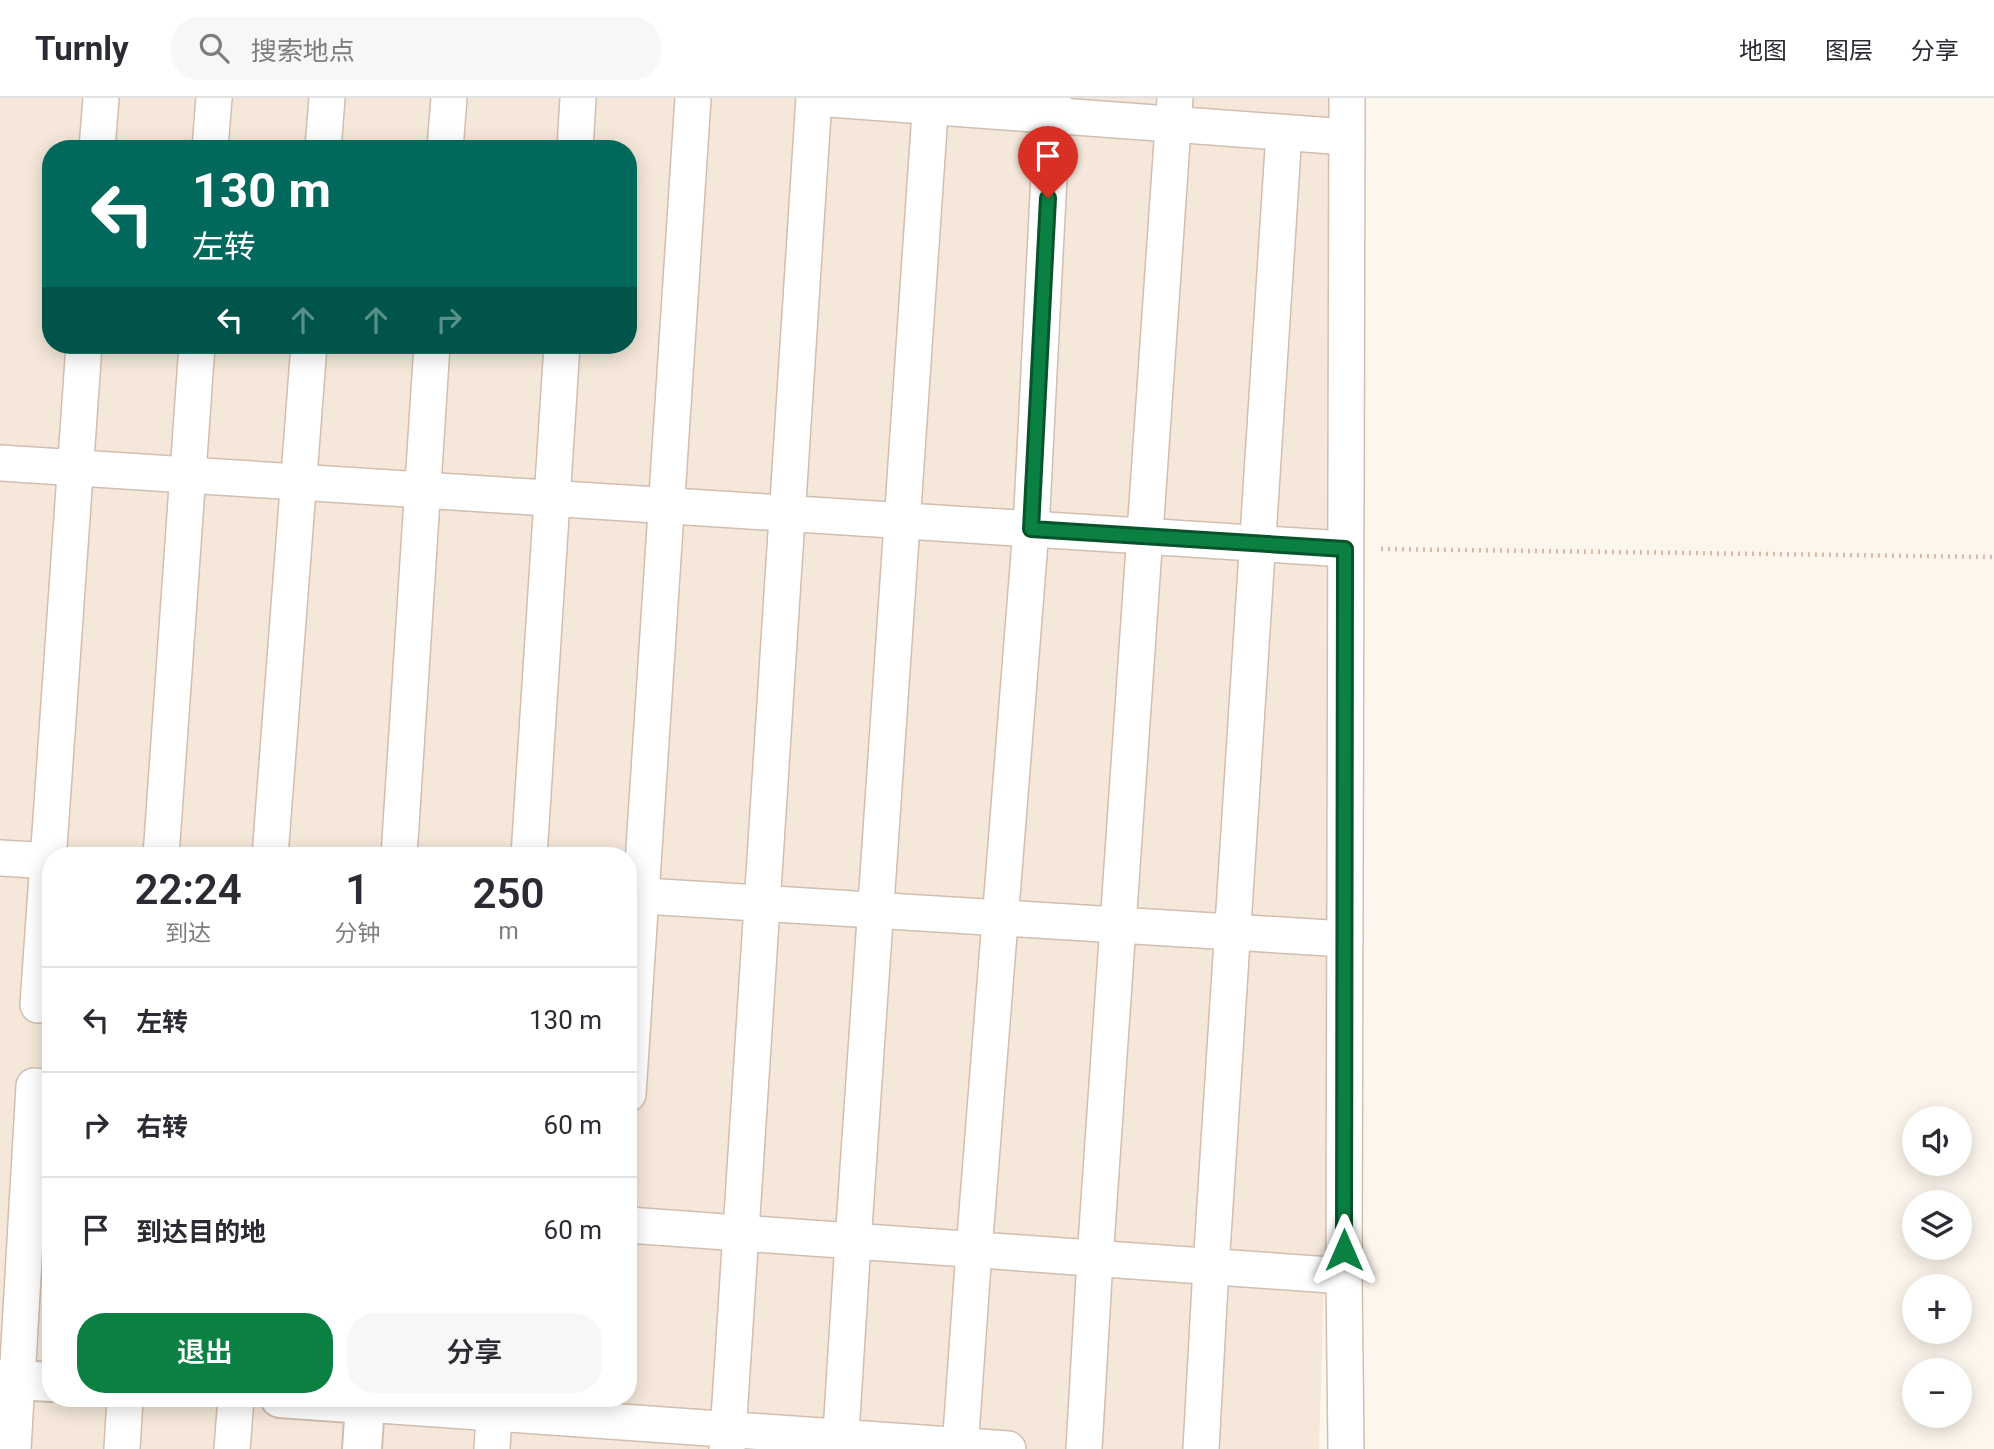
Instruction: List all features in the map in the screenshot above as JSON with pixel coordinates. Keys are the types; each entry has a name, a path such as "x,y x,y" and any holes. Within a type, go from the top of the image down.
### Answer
{"street":[{"path":"98,140 101,98"},
{"path":"211,140 214,98"},
{"path":"324,140 327,98"},
{"path":"447,140 449,98"},
{"path":"576,140 578,98"},
{"path":"637,871 666,505 693,98"},
{"path":"728,1439 815,98 1174,111 1284,133 1347,138"},
{"path":"1346,1449 1344,1276 1347,98"},
{"path":"841,1443 931,102"},
{"path":"960,1447 1031,529 1053,107"},
{"path":"1084,1449 1174,111"},
{"path":"1201,1449 1284,133"},
{"path":"51,847 83,354"},
{"path":"162,847 196,354"},
{"path":"271,847 308,354"},
{"path":"400,847 431,354"},
{"path":"530,847 561,354"},
{"path":"0,463 1345,549"},
{"path":"0,858 42,861"},
{"path":"637,896 1345,939"},
{"path":"38,1005 42,957"},
{"path":"13,1449 23,1380 34,1086 42,1087"},
{"path":"637,1226 1344,1276"},
{"path":"122,1449 124,1407"},
{"path":"232,1449 235,1407"},
{"path":"362,1449 365,1407"},
{"path":"492,1449 495,1407"},
{"path":"502,1407 728,1439 1008,1449"}],"path":[{"path":"1345,549 1994,557"}],"shaded area":[{"path":"0,98 1360,98 1319,1449 0,1449"}],"route":[{"path":"1048,198 1031,529 1345,549 1344,1250"}]}
